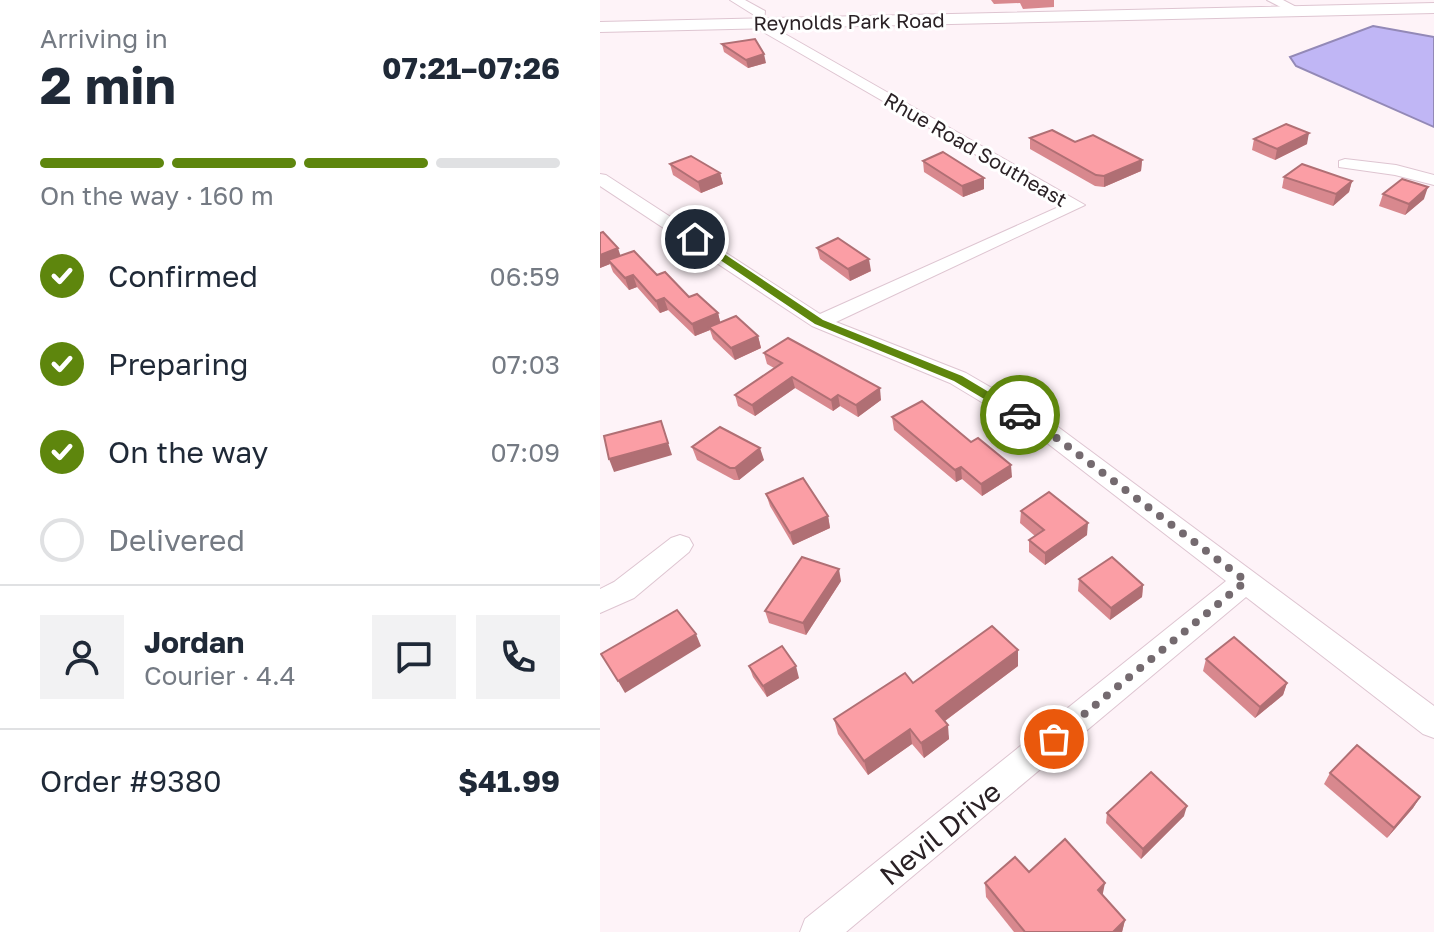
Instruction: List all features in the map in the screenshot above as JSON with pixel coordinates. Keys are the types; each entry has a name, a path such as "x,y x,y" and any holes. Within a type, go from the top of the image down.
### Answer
{"main road":[{"name":"Reynolds Park Road","path":"600,27 1434,8"}],"street":[{"path":"736,0 761,14 757,23"},
{"path":"1273,0 1298,11"},
{"name":"Rhue Road Southeast","path":"757,23 1076,205 819,322"},
{"path":"1345,164 1396,170 1434,180"},
{"path":"600,179 819,322 958,378 1046,430 1434,724"},
{"path":"600,602 624,590 680,545"},
{"name":"Nevil Drive","path":"818,932 1246,581"}],"shaded area":[{"path":"1373,26 1434,37 1434,127 1296,66 1290,57"}],"building":[{"path":"755,39 764,54 746,60 722,44"},
{"path":"1286,124 1309,133 1277,149 1254,139"},
{"path":"1052,130 1075,142 1093,135 1142,160 1104,176 1096,175 1030,138"},
{"path":"943,152 984,178 962,186 923,161"},
{"path":"691,156 720,173 698,182 670,164"},
{"path":"1302,164 1352,181 1336,194 1284,177"},
{"path":"1402,179 1428,187 1409,204 1383,194"},
{"path":"603,232 618,248 600,255 600,233"},
{"path":"838,238 869,259 848,269 817,248"},
{"path":"634,251 657,275 665,272 689,297 697,294 718,313 692,324 664,298 656,301 633,275 625,278 608,260"},
{"path":"736,316 758,336 731,348 709,327"},
{"path":"788,338 880,388 856,405 838,395 831,400 792,377 752,405 735,395 782,363 764,353"},
{"path":"922,401 971,442 978,438 1011,465 981,484 961,467 955,470 892,417"},
{"path":"661,421 668,443 609,459 604,436"},
{"path":"720,427 760,448 735,468 730,468 692,447"},
{"path":"803,478 828,516 790,533 766,494"},
{"path":"1049,492 1088,523 1045,553 1029,540 1044,530 1021,511"},
{"path":"802,557 839,569 803,623 765,611"},
{"path":"1112,557 1143,585 1111,608 1079,579"},
{"path":"677,610 696,634 618,681 601,654"},
{"path":"992,626 1018,650 936,711 948,725 921,743 910,729 864,761 834,719 905,673 913,683"},
{"path":"1234,637 1287,683 1260,707 1206,659"},
{"path":"782,646 796,666 763,686 749,666"},
{"path":"1357,745 1420,797 1394,828 1330,773"},
{"path":"1151,772 1187,806 1143,849 1107,813"},
{"path":"1065,839 1105,883 1098,890 1125,920 1113,932 1025,932 985,883 1015,857 1029,872"}],"way so far":[{"path":"1020,415 1046,430 1246,581 1054,739"}],"route":[{"path":"695,239 819,322 958,378 1020,415"}]}
